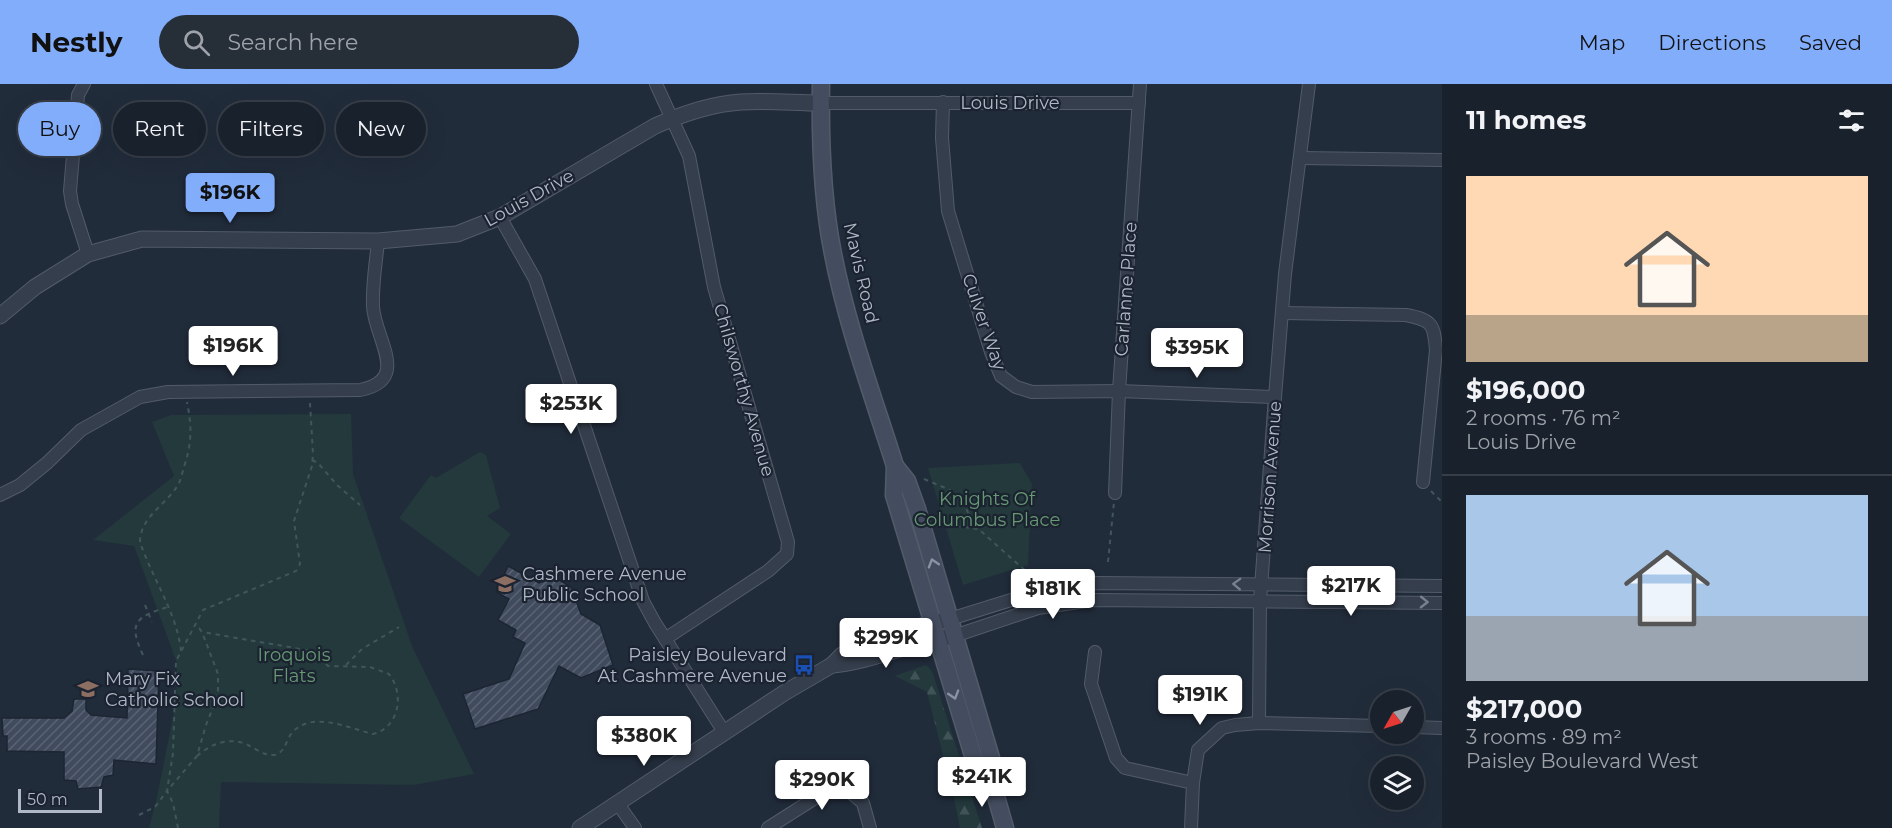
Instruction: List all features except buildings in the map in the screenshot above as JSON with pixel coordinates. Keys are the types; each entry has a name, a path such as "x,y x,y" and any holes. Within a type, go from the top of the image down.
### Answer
{"main road":[{"name":"Mavis Road","path":"821,84 825,182 833,252 841,290 895,466 894,495 934,631 975,762 991,779"},
{"name":"Mavis Road","path":"895,466 907,481 950,619 991,758 991,779 1005,828"}],"street":[{"path":"84,84 78,94 70,191 88,254"},
{"name":"Chilsworthy Avenue","path":"656,84 689,156 714,287 788,542 787,554 768,571 665,639"},
{"name":"Carlanne Place","path":"1115,494 1119,391 1140,84"},
{"name":"Morrison Avenue","path":"1259,723 1260,602 1275,397 1282,313 1309,84"},
{"name":"Louis Drive","path":"0,316 35,286 88,254 142,239 378,242 457,234 500,217 655,126 672,118 707,108 742,102 1139,103"},
{"name":"Culver Way","path":"943,102 942,138 948,211 991,352 1001,376 1016,387 1032,392 1119,391 1275,397"},
{"path":"1301,158 1442,160"},
{"path":"500,217 535,279 643,601 724,732"},
{"path":"0,495 20,485 81,430 140,397 168,392 360,390 375,387 386,374 388,363 373,308 378,242"},
{"path":"1282,313 1406,315 1424,318 1430,324 1434,329 1436,350 1423,482"},
{"path":"934,631 950,619 1064,586 1108,583 1442,586"},
{"path":"580,828 724,732 832,665 842,655 870,643 934,631 954,636 1038,608 1076,601 1442,603"},
{"path":"1095,652 1091,684 1116,758 1125,768 1193,783"},
{"path":"1191,828 1193,783 1198,750 1222,728 1259,723 1370,726"},
{"path":"1424,727 1442,728"},
{"path":"768,828 823,792 844,787 863,803 870,828"},
{"path":"618,804 634,828"}],"path":[{"path":"178,828 173,803 167,791 173,753 176,661 203,610 296,571 300,564 294,521 312,460 310,391"},
{"path":"181,651 180,639 168,607 140,542 140,531 178,484 184,468 192,433 185,392"},
{"path":"312,460 318,463 337,485 360,505"},
{"path":"924,479 950,490 962,500 974,525 1028,573"},
{"path":"1423,482 1442,502"},
{"path":"1108,562 1115,494"},
{"path":"938,523 979,529"},
{"path":"145,605 152,622"},
{"path":"143,655 134,632 140,619 148,613 168,607"},
{"path":"196,624 202,632 218,674 218,695 197,756"},
{"path":"346,666 362,650 399,627"},
{"path":"139,815 155,807 197,756 206,747 218,742 245,743 270,755 278,754 284,749 293,731 300,725 317,720 373,734 382,732 392,723 396,715 397,688 389,674 370,667 328,666 312,651 202,632"}],"green space":[{"name":"Iroquois Flats","path":"351,414 353,474 412,646 474,774 414,785 221,782 219,828 149,828 176,702 177,663 134,546 93,540 174,476 152,422 171,415"},
{"path":"480,452 486,455 500,508 487,516 511,534 479,577 399,518 431,475 436,478"},
{"name":"Knights Of Columbus Place","path":"1020,463 1032,484 1028,565 963,585 928,468"},
{"path":"926,665 932,671 982,828 960,828 927,692 895,676"}],"place":[{"name":"Cashmere Avenue Public School","path":"505,584"},
{"name":"Paisley Boulevard At Cashmere Avenue","path":"804,665"},
{"name":"Mary Fix Catholic School","path":"88,689"}]}
